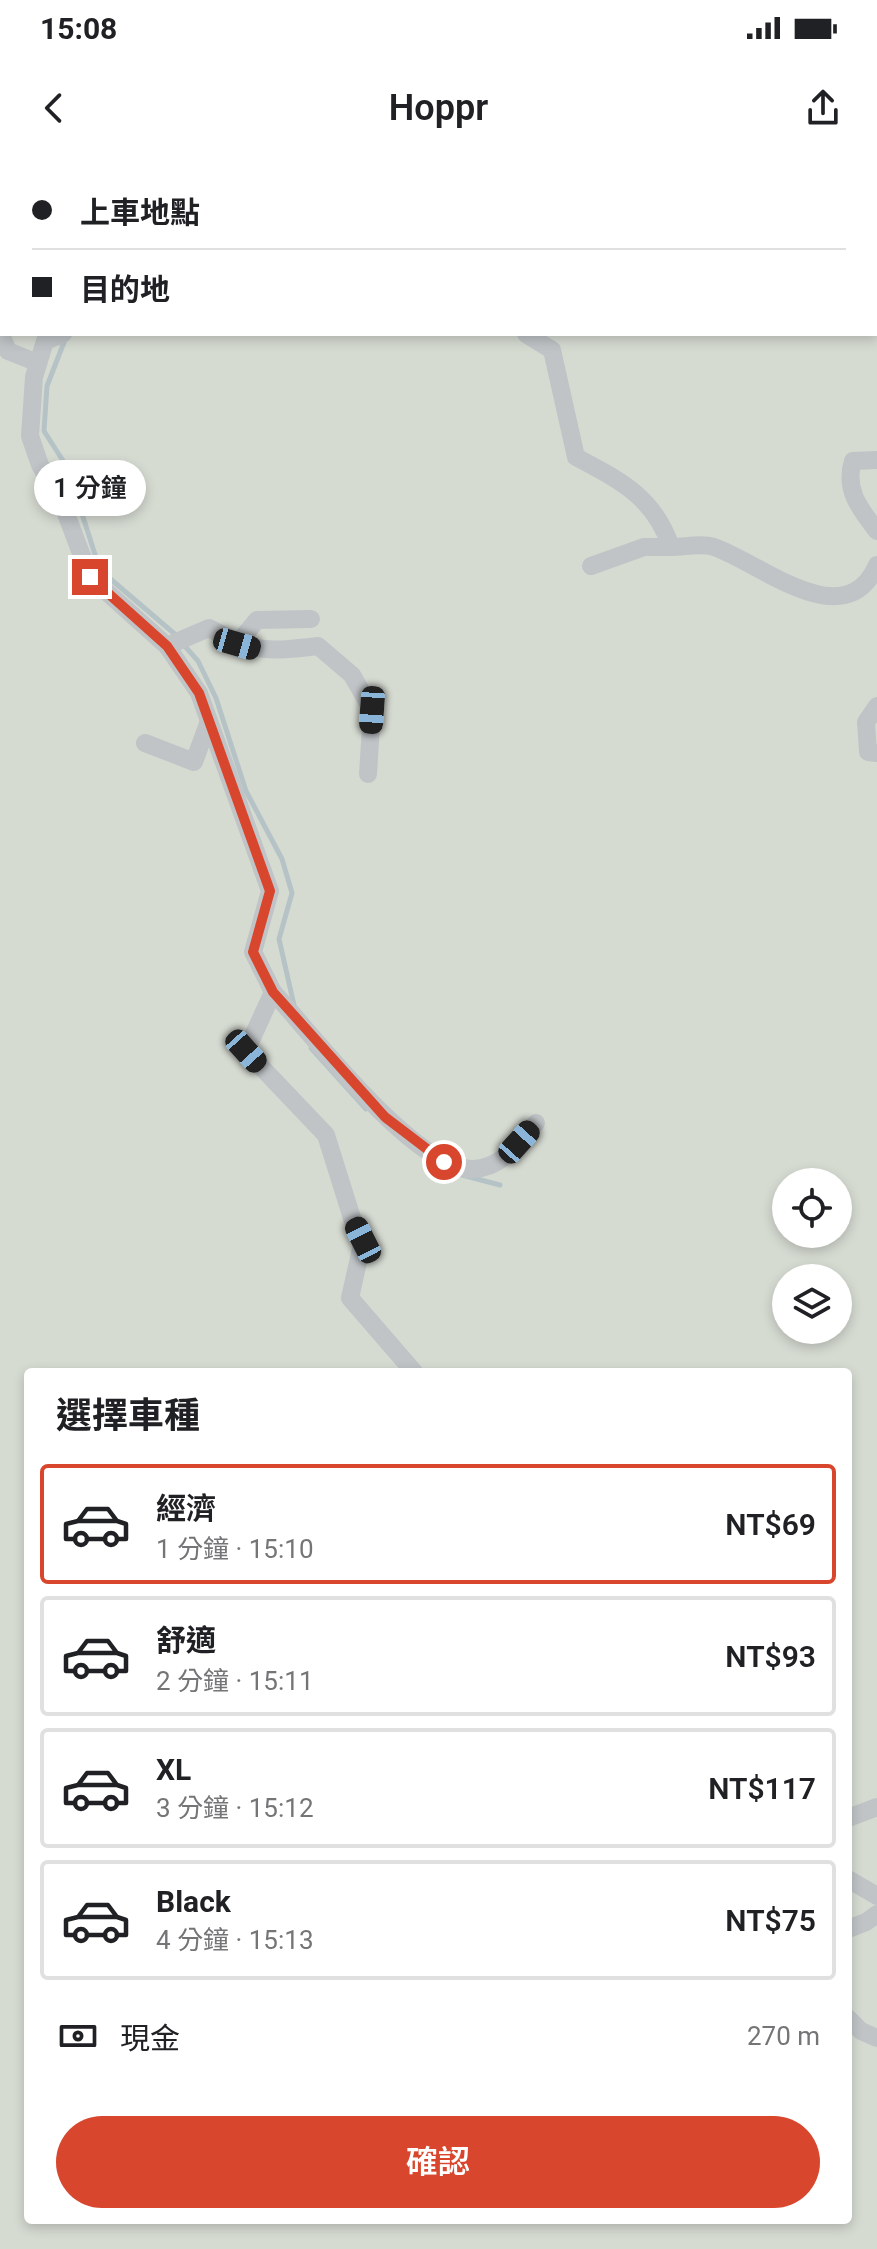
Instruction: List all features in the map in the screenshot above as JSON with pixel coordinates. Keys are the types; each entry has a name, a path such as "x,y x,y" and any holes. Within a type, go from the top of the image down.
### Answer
{"lane":[{"path":"1,336 8,351 38,363"},
{"path":"59,336 45,341 38,363 30,436 40,465 62,503 90,577 168,646 199,693 270,891 253,952 279,998 385,1117 444,1162 473,1169 501,1162 536,1123"},
{"path":"529,336 552,350 576,457 620,481 642,499 662,521 671,547"},
{"path":"877,460 853,461 848,478 857,505 877,531"},
{"path":"591,566 644,547 710,545 747,560 791,587 826,597 850,593 873,575 877,565"},
{"path":"237,644 257,620 311,619"},
{"path":"168,646 209,628 237,644 267,652 318,646 352,675 372,710 368,774"},
{"path":"877,706 866,722 868,752 877,753"},
{"path":"145,743 194,762 209,721"},
{"path":"279,998 246,1051 326,1135 352,1218 363,1240 350,1298 411,1368"},
{"path":"852,1816 877,1807"},
{"path":"852,1881 877,1896"},
{"path":"852,1927 877,1914"},
{"path":"852,2022 861,2031 877,2038"}],"shaded area":[{"path":"0,336 877,336 877,2249 0,2249"}],"waterway":[{"path":"66,337 47,386 44,431 67,467 100,570 177,636"},
{"path":"183,644 198,661 216,698 246,791 282,859 292,893 279,939 294,1005"},
{"path":"311,1048 366,1109"},
{"path":"458,1174 500,1185"}],"route":[{"path":"90,577 167,646 199,693 270,891 253,952 273,992 385,1117 416,1144 444,1162"}]}
